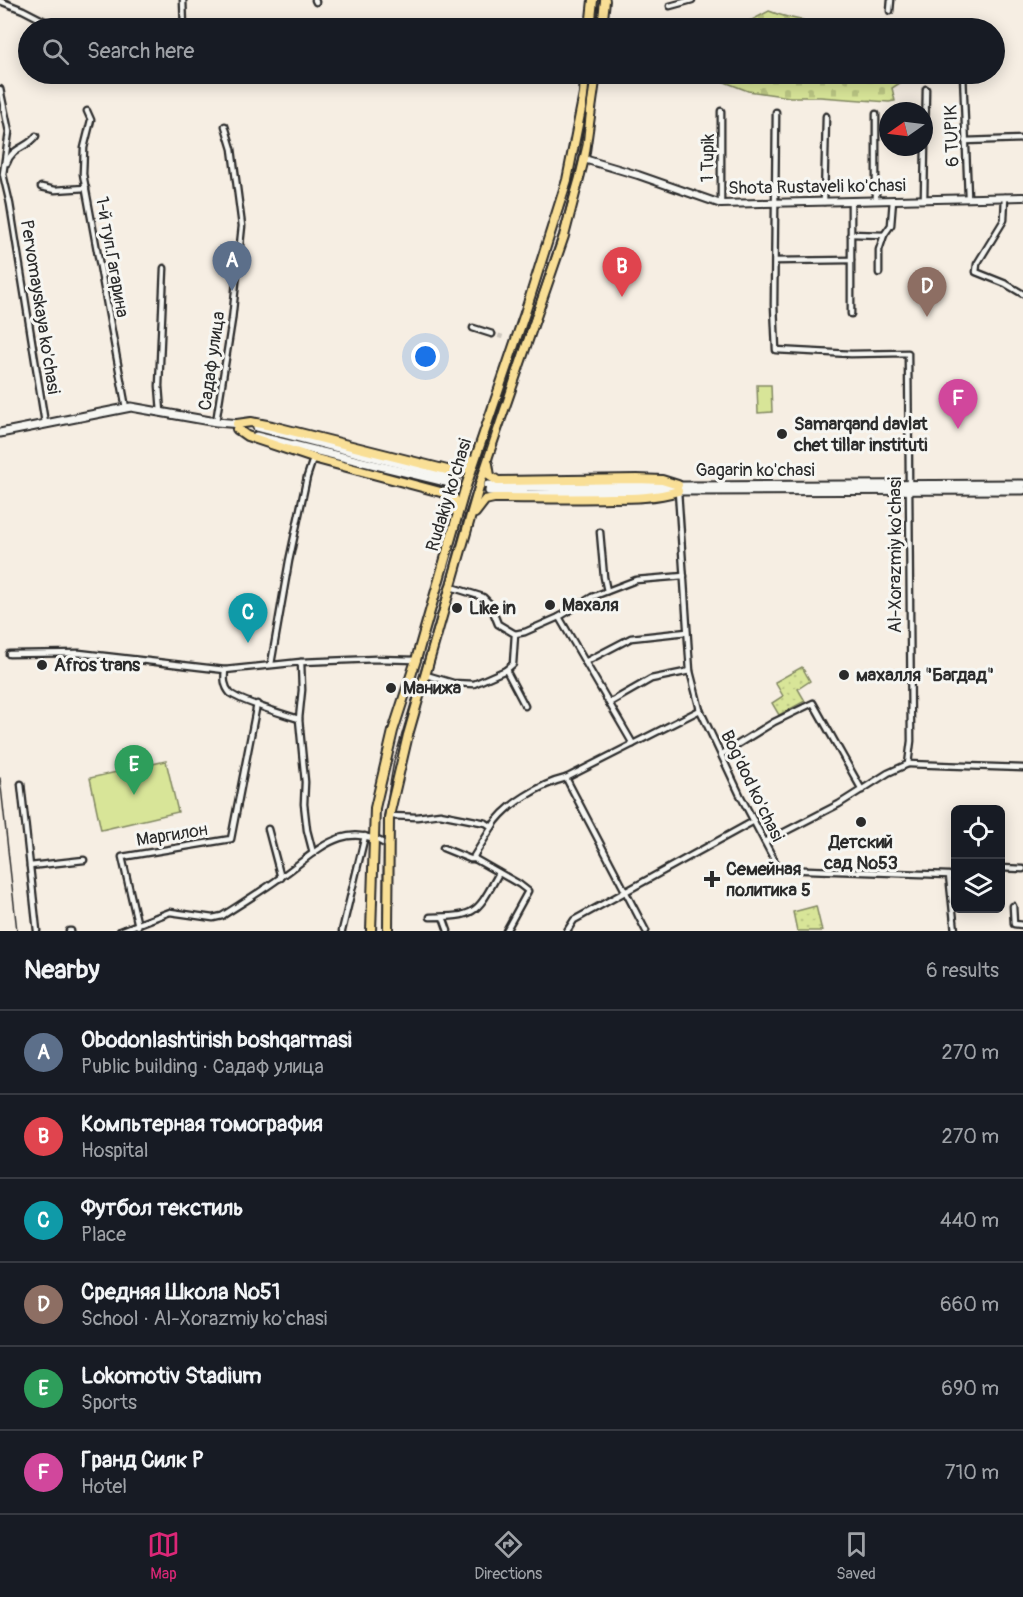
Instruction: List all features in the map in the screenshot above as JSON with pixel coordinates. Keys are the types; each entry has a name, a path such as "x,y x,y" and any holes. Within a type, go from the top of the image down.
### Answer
{"main road":[{"path":"591,18 593,0"},
{"path":"603,18 604,0"},
{"name":"Rudakiy ko'chasi","path":"371,931 370,837 393,731 416,660 452,531 567,180 584,84"},
{"name":"Rudakiy ko'chasi","path":"388,931 389,816 408,735 489,456 564,236 584,159 595,84"},
{"path":"506,369 518,373"},
{"path":"0,434 131,406 237,427 257,426 455,481"},
{"path":"237,427 251,422 272,426 455,472 467,468 478,451"},
{"path":"237,427 247,436 313,458 452,496 456,502 452,531"},
{"path":"489,456 489,473 492,478 498,480 662,480 678,488"},
{"name":"Gagarin ko'chasi","path":"908,488 1023,484"},
{"name":"Gagarin ko'chasi","path":"489,488 527,494 678,488 1023,490"},
{"path":"469,522 482,503 490,498 563,500 634,498 662,496 678,488"},
{"path":"446,556 458,561"}],"street":[{"path":"183,0 184,18"},
{"path":"670,6 692,0"},
{"path":"890,11 891,0"},
{"path":"0,1 39,18"},
{"name":"6 TUPIK","path":"963,84 968,197"},
{"name":"Pervomayskaya ko'chasi","path":"0,89 9,132 3,174 10,204 45,423"},
{"path":"924,199 926,89"},
{"name":"1-й туп.Гагарина","path":"87,111 91,120 84,148 83,174 126,408"},
{"name":"1 Tupik","path":"721,204 722,111"},
{"name":"Al-Xorazmiy ko'chasi","path":"776,112 774,204 776,350 851,354 908,353 911,741 908,764"},
{"path":"876,114 876,200"},
{"path":"824,202 826,116"},
{"name":"Садаф улица","path":"216,422 232,320 242,226 232,149 225,126"},
{"path":"10,204 5,174 8,160 13,151 31,143 36,136"},
{"path":"965,141 1023,139"},
{"name":"Shota Rustaveli ko'chasi","path":"584,159 721,204 1023,197"},
{"path":"41,187 55,190 86,188"},
{"path":"1005,197 1004,220 976,268 979,274 1006,284 1023,294"},
{"path":"879,273 878,256 884,235 891,225 893,200"},
{"path":"851,201 851,314"},
{"path":"851,234 884,235"},
{"path":"775,261 851,260"},
{"path":"161,412 159,386 164,268"},
{"path":"473,328 492,334"},
{"path":"271,664 289,561 313,458"},
{"name":"Bog'dod ko'chasi","path":"678,488 690,671 700,710 779,869 949,875"},
{"path":"600,532 607,591"},
{"path":"451,587 483,597 490,604 498,624 514,633 525,632 559,617 592,597 636,580 684,576"},
{"path":"559,617 633,744"},
{"path":"585,662 631,638 687,632"},
{"path":"426,675 453,683 474,684 506,670 513,664 514,633"},
{"path":"9,654 79,653 225,670 301,662 416,660"},
{"path":"301,662 302,690 299,718 305,782 304,804 307,831 313,853"},
{"path":"225,670 225,686 232,694 280,714 299,718"},
{"path":"506,670 525,706"},
{"path":"609,703 651,679 690,671"},
{"path":"722,754 774,722 813,703 862,790"},
{"name":"Маргилон","path":"138,926 122,857 231,839 257,704"},
{"path":"475,859 474,856 498,817 533,791 550,782 566,778 700,710"},
{"path":"765,842 839,804 908,764 1023,768"},
{"path":"566,778 646,931"},
{"path":"21,784 37,931"},
{"path":"389,816 417,817 440,814 486,823 492,827"},
{"path":"567,931 574,920 754,821"},
{"path":"268,829 281,878"},
{"path":"120,931 170,912 213,918 222,916 281,878 335,839 346,836 370,837 389,846"},
{"path":"342,931 370,837"},
{"path":"443,848 475,859 528,891 506,931"},
{"path":"30,866 84,860"},
{"path":"1005,868 1023,868"},
{"path":"430,917 472,913 480,908 500,873"},
{"path":"949,875 955,931"},
{"path":"1013,906 1014,924 1023,925"},
{"path":"442,917 448,931"}],"green space":[{"path":"769,11 793,18 756,18"},
{"path":"730,84 898,84 892,88 895,101 889,102 790,97 748,91"},
{"path":"757,385 771,385 772,412 758,413"},
{"path":"802,667 810,681 798,689 805,701 779,715 772,703 783,696 775,682"},
{"path":"166,761 178,812 101,830 90,778"},
{"path":"816,906 822,931 797,931 793,912"}],"tunnel":[{"path":"492,334 503,337"},
{"path":"455,478 486,484"},
{"path":"454,484 489,491"}],"tram line":[{"path":"597,18 600,0"},
{"path":"383,931 384,819 394,761 465,514 559,234 583,144 589,84"}],"railway":[{"path":"0,778 17,931"}],"place":[{"name":"Obodonlashtirish boshqarmasi","path":"232,291"},
{"name":"Компьтерная томография","path":"622,297"},
{"name":"Средняя Школа №51","path":"927,317"},
{"name":"Гранд Силк Р","path":"958,429"},
{"name":"Samarqand davlat chet tillar instituti","path":"782,434"},
{"name":"Махаля","path":"550,605"},
{"name":"Like in","path":"457,608"},
{"name":"Футбол текстиль","path":"248,643"},
{"name":"Afros trans","path":"42,665"},
{"name":"махалля \"Багдад\"","path":"844,675"},
{"name":"Манижа","path":"391,688"},
{"name":"Lokomotiv Stadium","path":"134,795"},
{"name":"Детский сад №53","path":"861,822"},
{"name":"Семейная политика 5","path":"712,879"}]}
